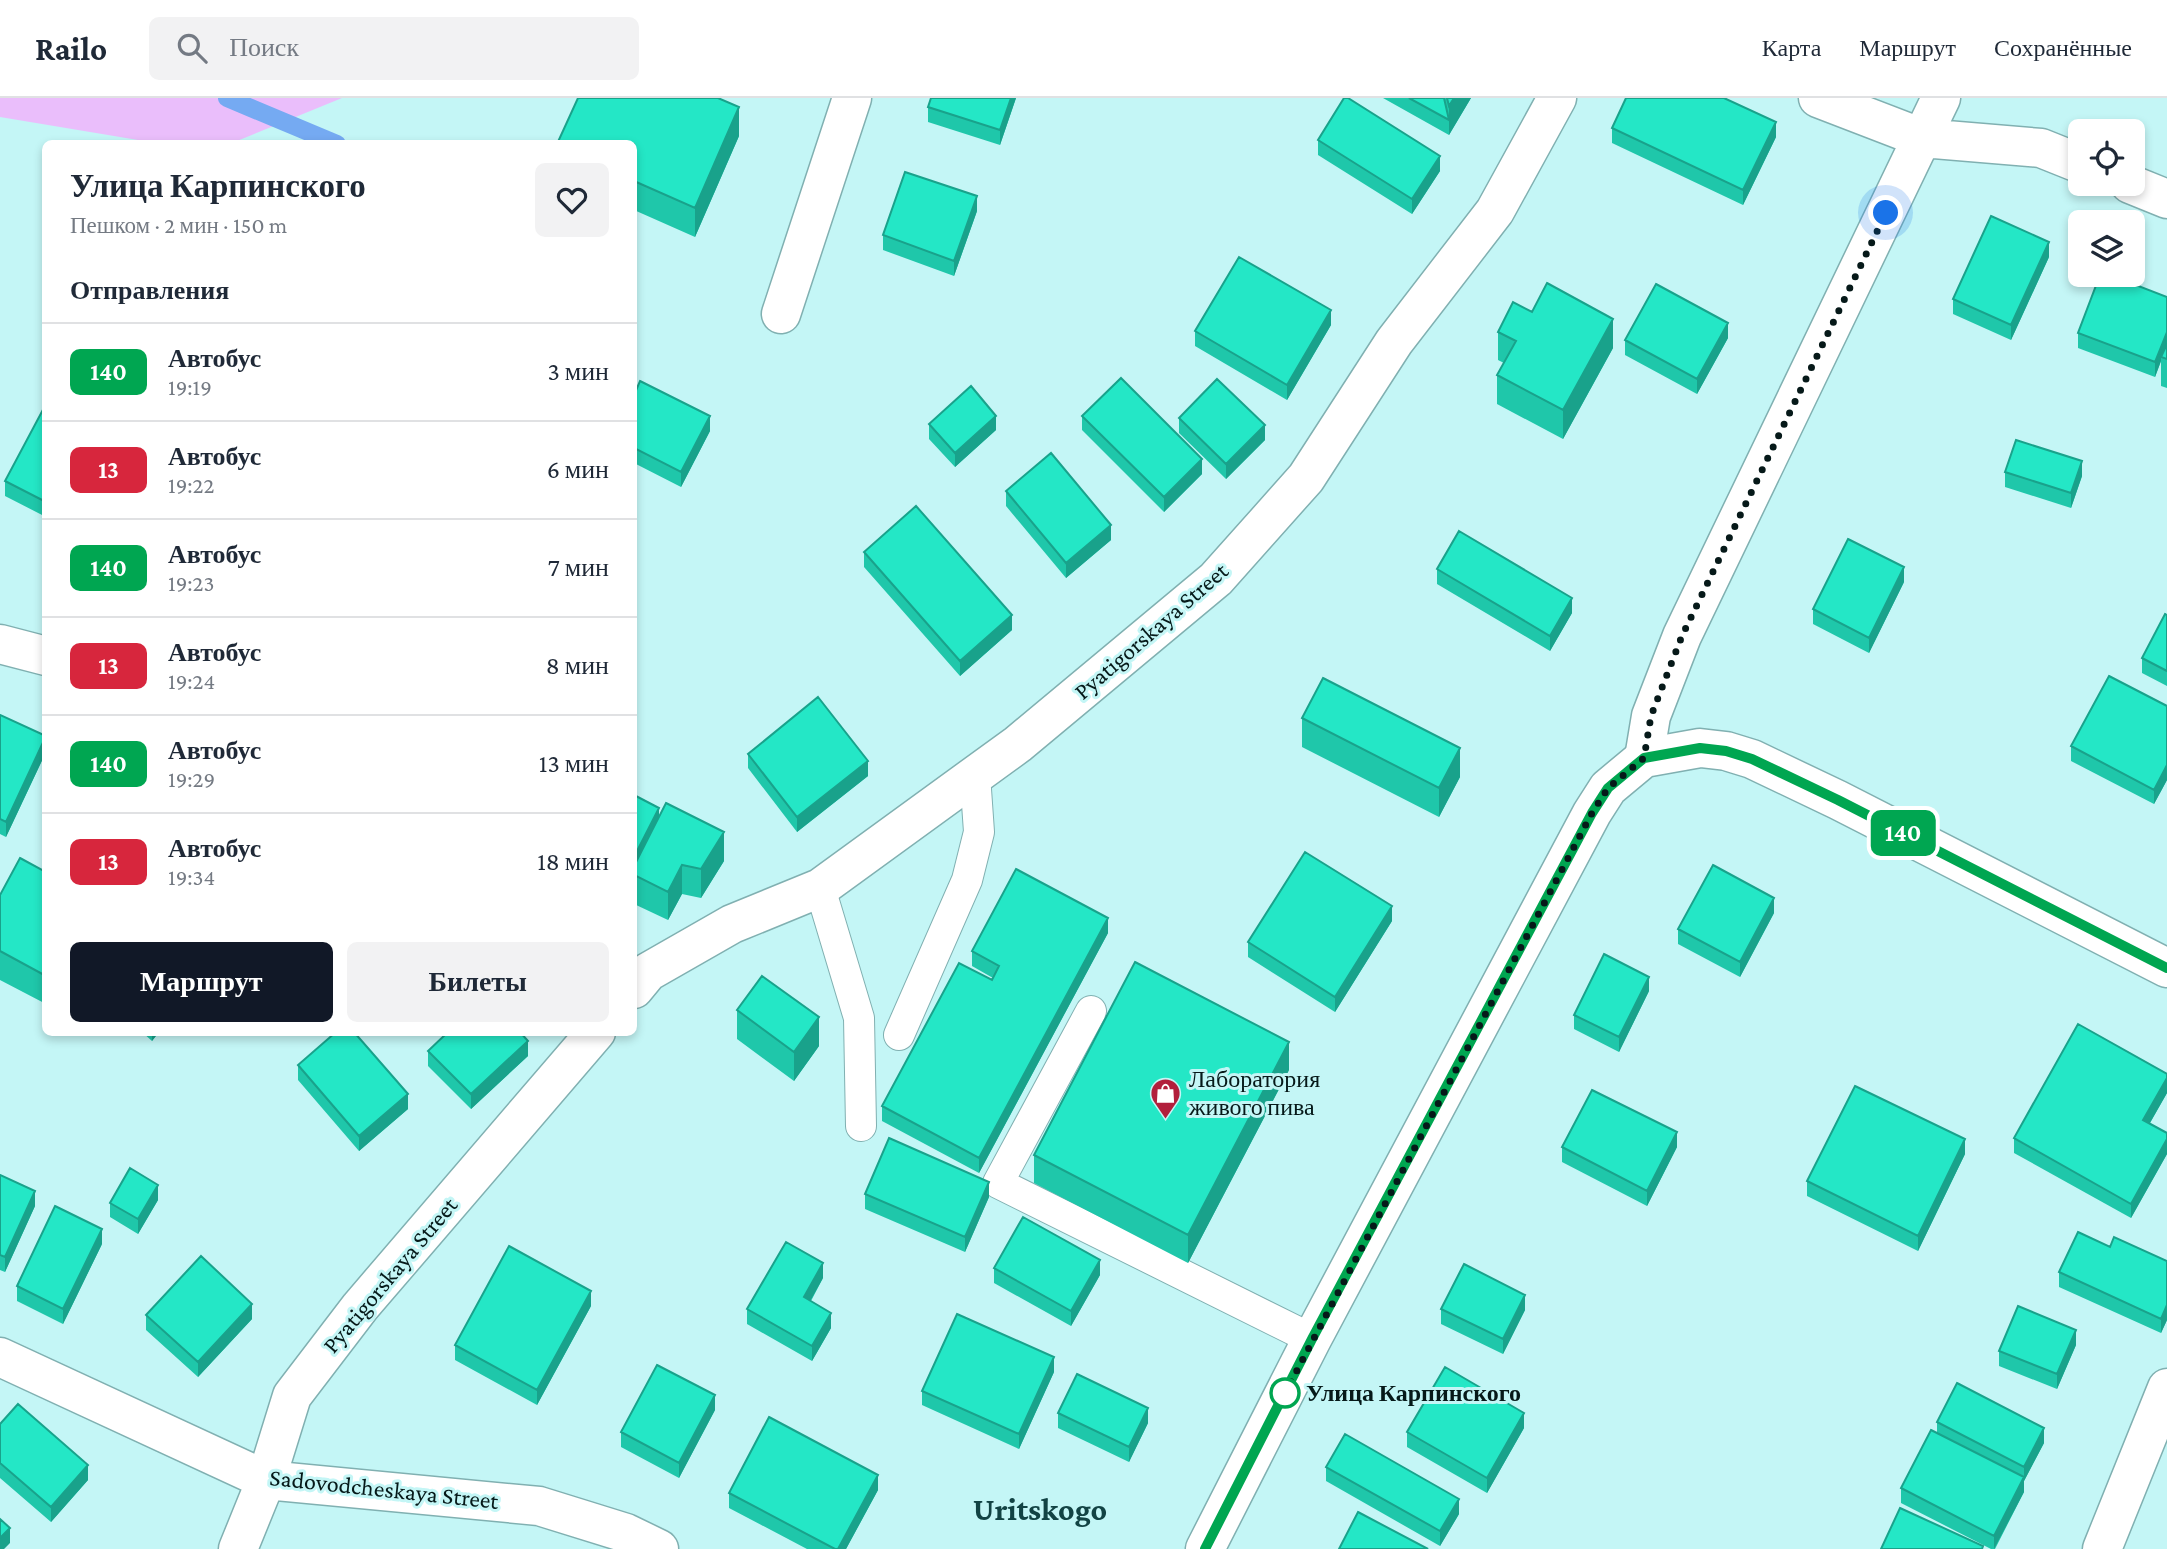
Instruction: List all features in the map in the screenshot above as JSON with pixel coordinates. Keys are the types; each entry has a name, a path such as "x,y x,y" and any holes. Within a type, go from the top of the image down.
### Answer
{"street":[{"path":"781,314 852,98"},
{"name":"Pyatigorskaya Street","path":"638,975 733,924 820,888 1018,744 1216,579 1306,478 1394,342 1495,211 1557,98"},
{"path":"1818,98 1922,138 2041,148 2068,159"},
{"path":"1644,758 1651,716 1682,636 1941,98"},
{"path":"2145,190 2167,199"},
{"path":"0,644 42,655"},
{"path":"1205,1549 1312,1339 1592,813 1608,788 1644,758 1700,748 1726,751 1752,759 2167,968"},
{"name":"Pyatigorskaya Street","path":"238,1549 267,1479 292,1396 360,1307 593,1036"},
{"name":"Sadovodcheskaya Street","path":"0,1357 267,1479 539,1506 626,1533 659,1549"},
{"path":"2102,1549 2167,1388"}],"lane":[{"path":"899,1035 967,880 979,832 975,775"},
{"path":"820,888 859,1018 861,1126"},
{"path":"1091,1011 998,1183 1312,1339"}],"shaded area":[{"path":"0,98 342,98 239,140 138,140 0,117"}],"building":[{"path":"578,98 718,98 739,107 695,208 637,182 637,140 559,140"},
{"path":"931,98 1011,98 1000,130 928,107"},
{"path":"1344,98 1440,156 1412,199 1318,140"},
{"path":"1409,98 1444,98 1449,120"},
{"path":"1626,98 1724,98 1776,122 1743,190 1612,128"},
{"path":"905,172 977,196 954,261 883,235"},
{"path":"1991,216 2049,242 2011,325 1953,299"},
{"path":"1239,257 1331,310 1287,385 1195,331"},
{"path":"1547,283 1613,319 1563,410 1497,375 1516,341 1498,332 1513,302 1532,312"},
{"path":"1656,284 1728,323 1697,379 1625,340"},
{"path":"2095,287 2141,287 2167,297 2167,332 2155,362 2078,333"},
{"path":"2167,344 2167,359 2161,357"},
{"path":"1121,378 1202,459 1164,497 1082,416"},
{"path":"1217,379 1265,425 1226,464 1179,418"},
{"path":"640,381 710,416 681,472 637,450 637,388"},
{"path":"971,386 996,416 955,453 929,424"},
{"path":"42,412 42,500 5,481"},
{"path":"2016,440 2082,461 2071,493 2005,472"},
{"path":"1051,453 1111,525 1066,563 1006,491"},
{"path":"916,506 1012,615 960,661 864,552"},
{"path":"1459,531 1572,598 1550,636 1437,569"},
{"path":"1848,539 1904,567 1869,638 1813,609"},
{"path":"2165,614 2167,615 2167,671 2142,658"},
{"path":"2109,676 2167,706 2167,765 2154,790 2071,746"},
{"path":"1323,678 1460,748 1439,788 1302,718"},
{"path":"818,697 868,761 797,817 748,754"},
{"path":"0,715 42,734 42,745 6,822 0,819"},
{"path":"637,797 659,808 637,851"},
{"path":"666,803 724,832 701,869 682,865 668,892 637,876 637,860"},
{"path":"1305,852 1392,906 1335,997 1248,942"},
{"path":"20,858 42,870 42,974 0,951 0,895"},
{"path":"1713,865 1774,898 1740,962 1678,929"},
{"path":"1016,869 1108,918 979,1158 882,1106 959,963 992,980 999,966 972,951"},
{"path":"1604,954 1649,977 1619,1037 1574,1015"},
{"path":"1135,962 1289,1042 1188,1235 1034,1155"},
{"path":"762,976 819,1017 794,1052 737,1010"},
{"path":"2078,1024 2167,1074 2143,1120 2167,1133 2167,1139 2131,1204 2014,1138"},
{"path":"331,1036 357,1036 408,1094 359,1136 298,1065"},
{"path":"444,1036 524,1036 528,1041 471,1094 428,1051"},
{"path":"1855,1086 1965,1139 1918,1236 1807,1181"},
{"path":"1592,1090 1677,1132 1647,1191 1562,1147"},
{"path":"889,1138 989,1182 965,1237 865,1194"},
{"path":"130,1168 158,1185 138,1219 110,1203"},
{"path":"0,1175 35,1191 5,1257 0,1255"},
{"path":"55,1206 102,1229 63,1309 17,1286"},
{"path":"1023,1217 1100,1260 1071,1311 994,1268"},
{"path":"2078,1232 2110,1247 2114,1237 2167,1261 2167,1305 2161,1319 2059,1272"},
{"path":"786,1242 823,1263 804,1297 831,1313 812,1346 747,1309"},
{"path":"509,1246 591,1291 537,1390 455,1345"},
{"path":"201,1256 252,1304 198,1362 146,1315"},
{"path":"1464,1264 1525,1295 1503,1339 1441,1309"},
{"path":"2018,1306 2076,1330 2057,1374 1999,1351"},
{"path":"957,1314 1054,1357 1019,1434 922,1391"},
{"path":"657,1365 715,1395 679,1463 621,1432"},
{"path":"1445,1367 1524,1413 1487,1478 1407,1432"},
{"path":"1077,1374 1148,1408 1129,1447 1058,1413"},
{"path":"1957,1383 2044,1428 2024,1467 1937,1422"},
{"path":"18,1404 88,1465 51,1507 0,1463 0,1424"},
{"path":"769,1417 878,1475 838,1549 729,1493"},
{"path":"1931,1430 2024,1477 1994,1536 1901,1488"},
{"path":"1345,1434 1459,1499 1440,1531 1326,1467"},
{"path":"1900,1508 1983,1546 1982,1549 1881,1549"},
{"path":"1358,1512 1428,1549 1339,1549"},
{"path":"0,1519 10,1528 0,1538"}],"waterway":[{"path":"227,98 327,140"}],"bus line":[{"name":"140","path":"1205,1549 1312,1339 1592,813 1608,788 1625,771 1644,758 1700,748 1726,751 1752,759 2167,968"}],"place":[{"name":"Лаборатория живого пива","path":"1166,1120"},
{"name":"Улица Карпинского","path":"1285,1393"}],"district":[{"name":"Uritskogo","path":"1040,1509"}],"route":[{"path":"1285,1393 1592,813 1608,788 1625,771 1644,758 1651,716 1682,636 1886,213"}]}
